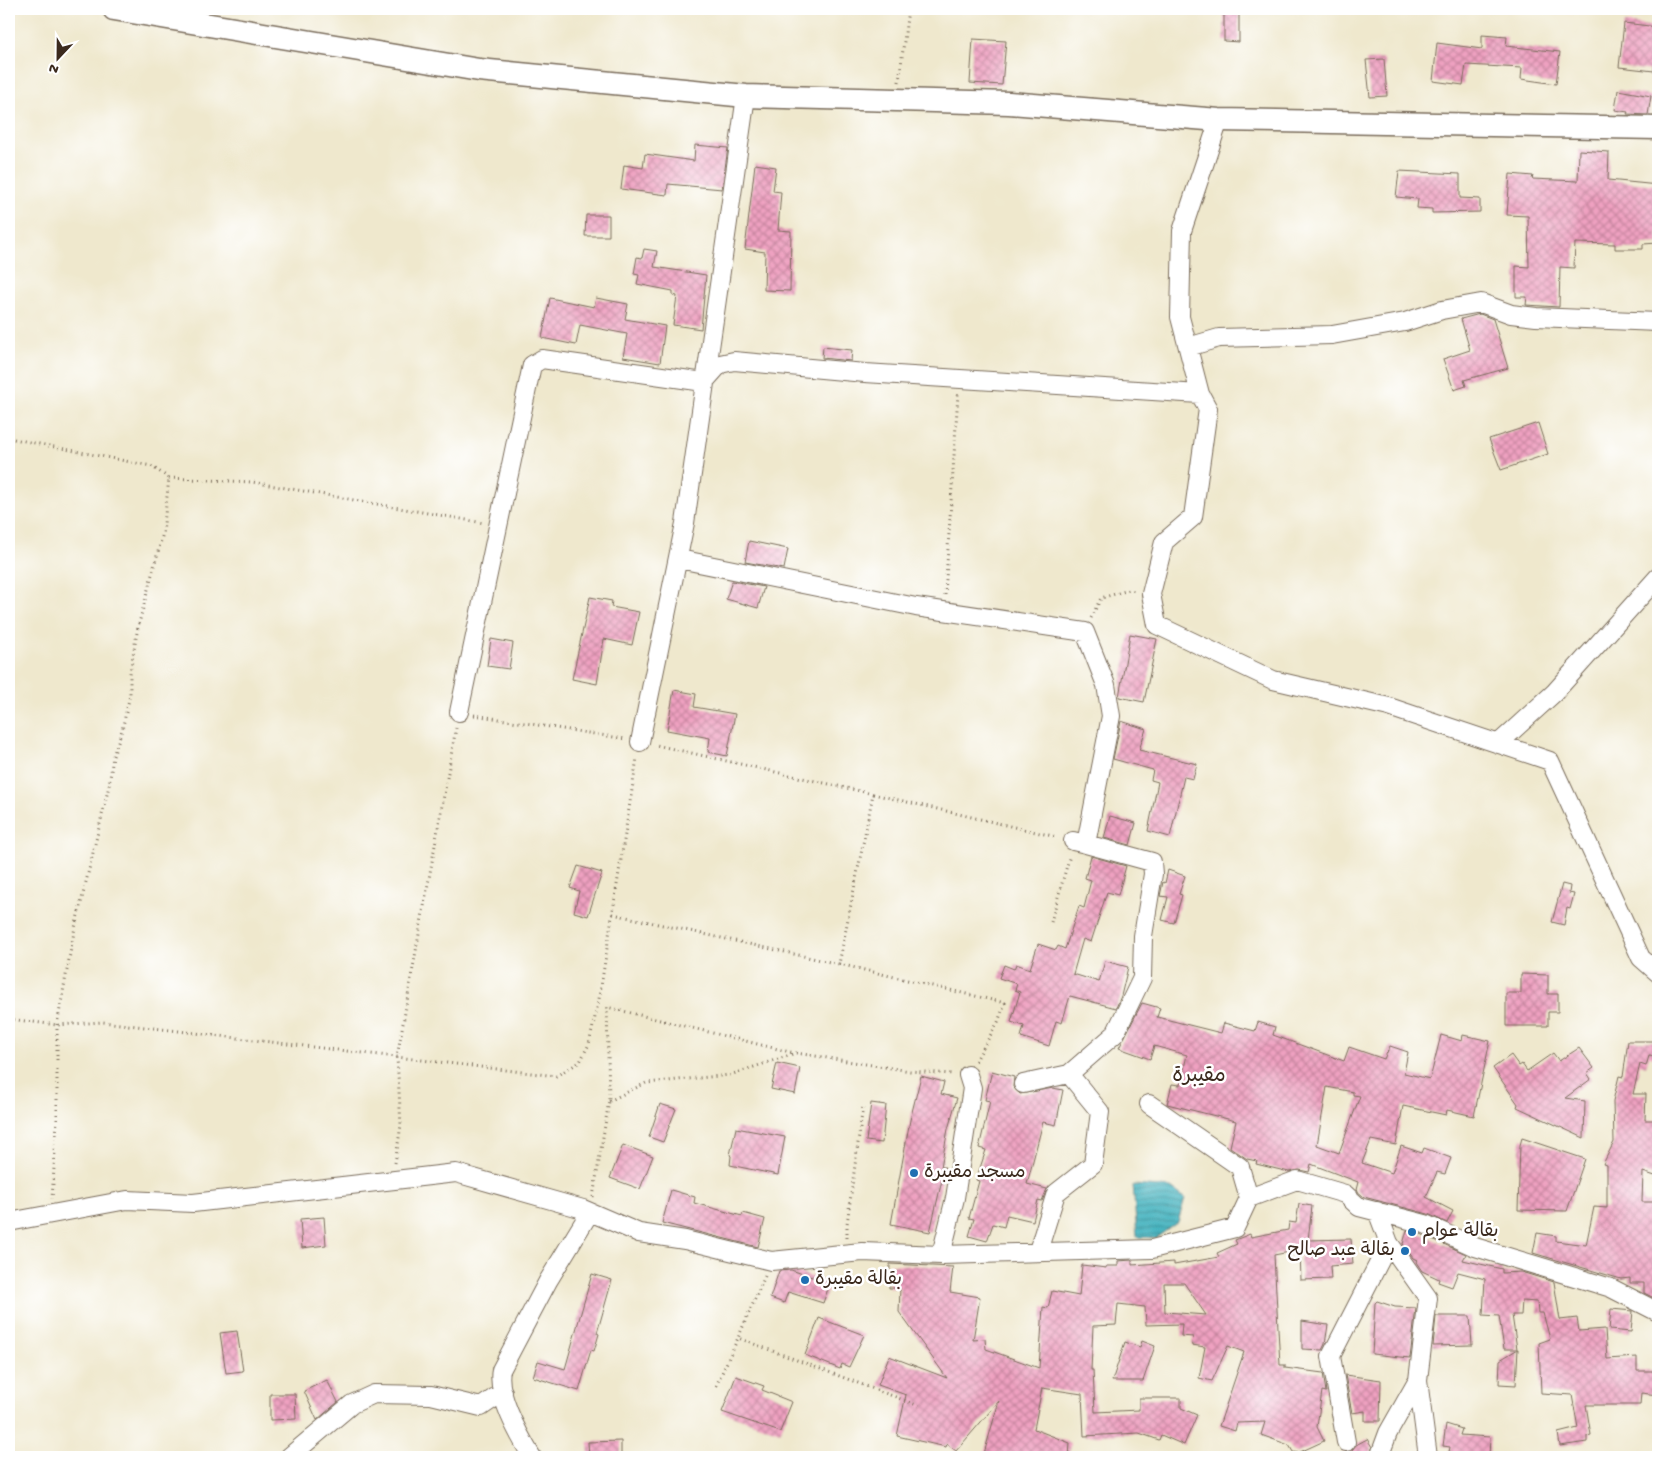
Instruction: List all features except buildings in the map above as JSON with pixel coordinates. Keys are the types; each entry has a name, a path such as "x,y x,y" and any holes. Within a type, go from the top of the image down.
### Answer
{"street":[{"path":"114,9 479,70 746,96 1009,103 1219,120 1658,128"},
{"path":"640,742 679,559 746,96"},
{"path":"1219,120 1182,231 1180,317 1200,394 1208,409 1193,517 1164,542 1151,594 1157,625 1273,680 1389,706 1550,761 1641,958 1658,972"},
{"path":"1188,347 1219,338 1332,335 1405,322 1442,310 1481,303 1511,314 1536,317 1658,322"},
{"path":"459,712 532,365 542,359 704,382"},
{"path":"704,382 720,364 734,361 956,379 1200,394"},
{"path":"679,559 781,581 944,611 1085,632 1106,685 1110,716 1080,842 1147,860 1152,862 1154,866 1143,936 1142,978 1115,1034 1069,1074 1023,1084"},
{"path":"1498,744 1554,693 1658,577"},
{"path":"1038,1251 1056,1193 1093,1164 1100,1112 1069,1074"},
{"path":"941,1254 955,1198 972,1088 968,1075"},
{"path":"9,1222 127,1200 193,1204 456,1173 590,1212 639,1233 685,1240 771,1261 848,1253 941,1254 1152,1250 1235,1228 1249,1198 1240,1167 1149,1104"},
{"path":"1249,1198 1297,1180 1345,1194 1359,1207 1425,1224 1475,1247 1611,1288 1658,1312"},
{"path":"1377,1211 1389,1242 1428,1298 1418,1380 1428,1457"},
{"path":"532,1457 515,1428 499,1381 501,1370 548,1281 590,1212"},
{"path":"1346,1442 1331,1356 1389,1242"},
{"path":"1381,1452 1388,1433 1418,1380"},
{"path":"289,1457 352,1404 374,1394 431,1395 481,1407 504,1392"}],"path":[{"path":"898,100 908,9"},
{"path":"944,611 949,556 958,390 956,379"},
{"path":"9,438 151,466 169,478 252,482 497,525"},
{"path":"51,1214 57,1120 57,1025 74,932 109,786 113,756 122,730 130,695 130,672 138,627 163,533 169,478"},
{"path":"1085,632 1100,598 1129,590 1151,594"},
{"path":"392,1182 401,1125 397,1057 459,712 640,742 1080,842 1051,922"},
{"path":"9,1019 57,1025 103,1022 556,1076 580,1062 589,1044 599,999 640,742"},
{"path":"839,964 873,794"},
{"path":"590,1212 609,1101 607,1007 796,1053 910,1071 968,1075 998,1022 1005,1003 613,914"},
{"path":"609,1101 646,1083 730,1075 796,1053"},
{"path":"848,1253 846,1224 863,1106"},
{"path":"716,1386 771,1261"},
{"path":"738,1338 922,1407"}],"water":[{"path":"1133,1185 1171,1188 1185,1198 1178,1222 1156,1238 1137,1237"}],"place":[{"name":"مسجد مقيبرة","path":"914,1173"},
{"name":"بقالة عوام","path":"1412,1232"},
{"name":"بقالة عبد صالح","path":"1405,1251"},
{"name":"بقالة مقيبرة","path":"805,1280"}],"district":[{"name":"مقيبرة","path":"1199,1077"}]}
